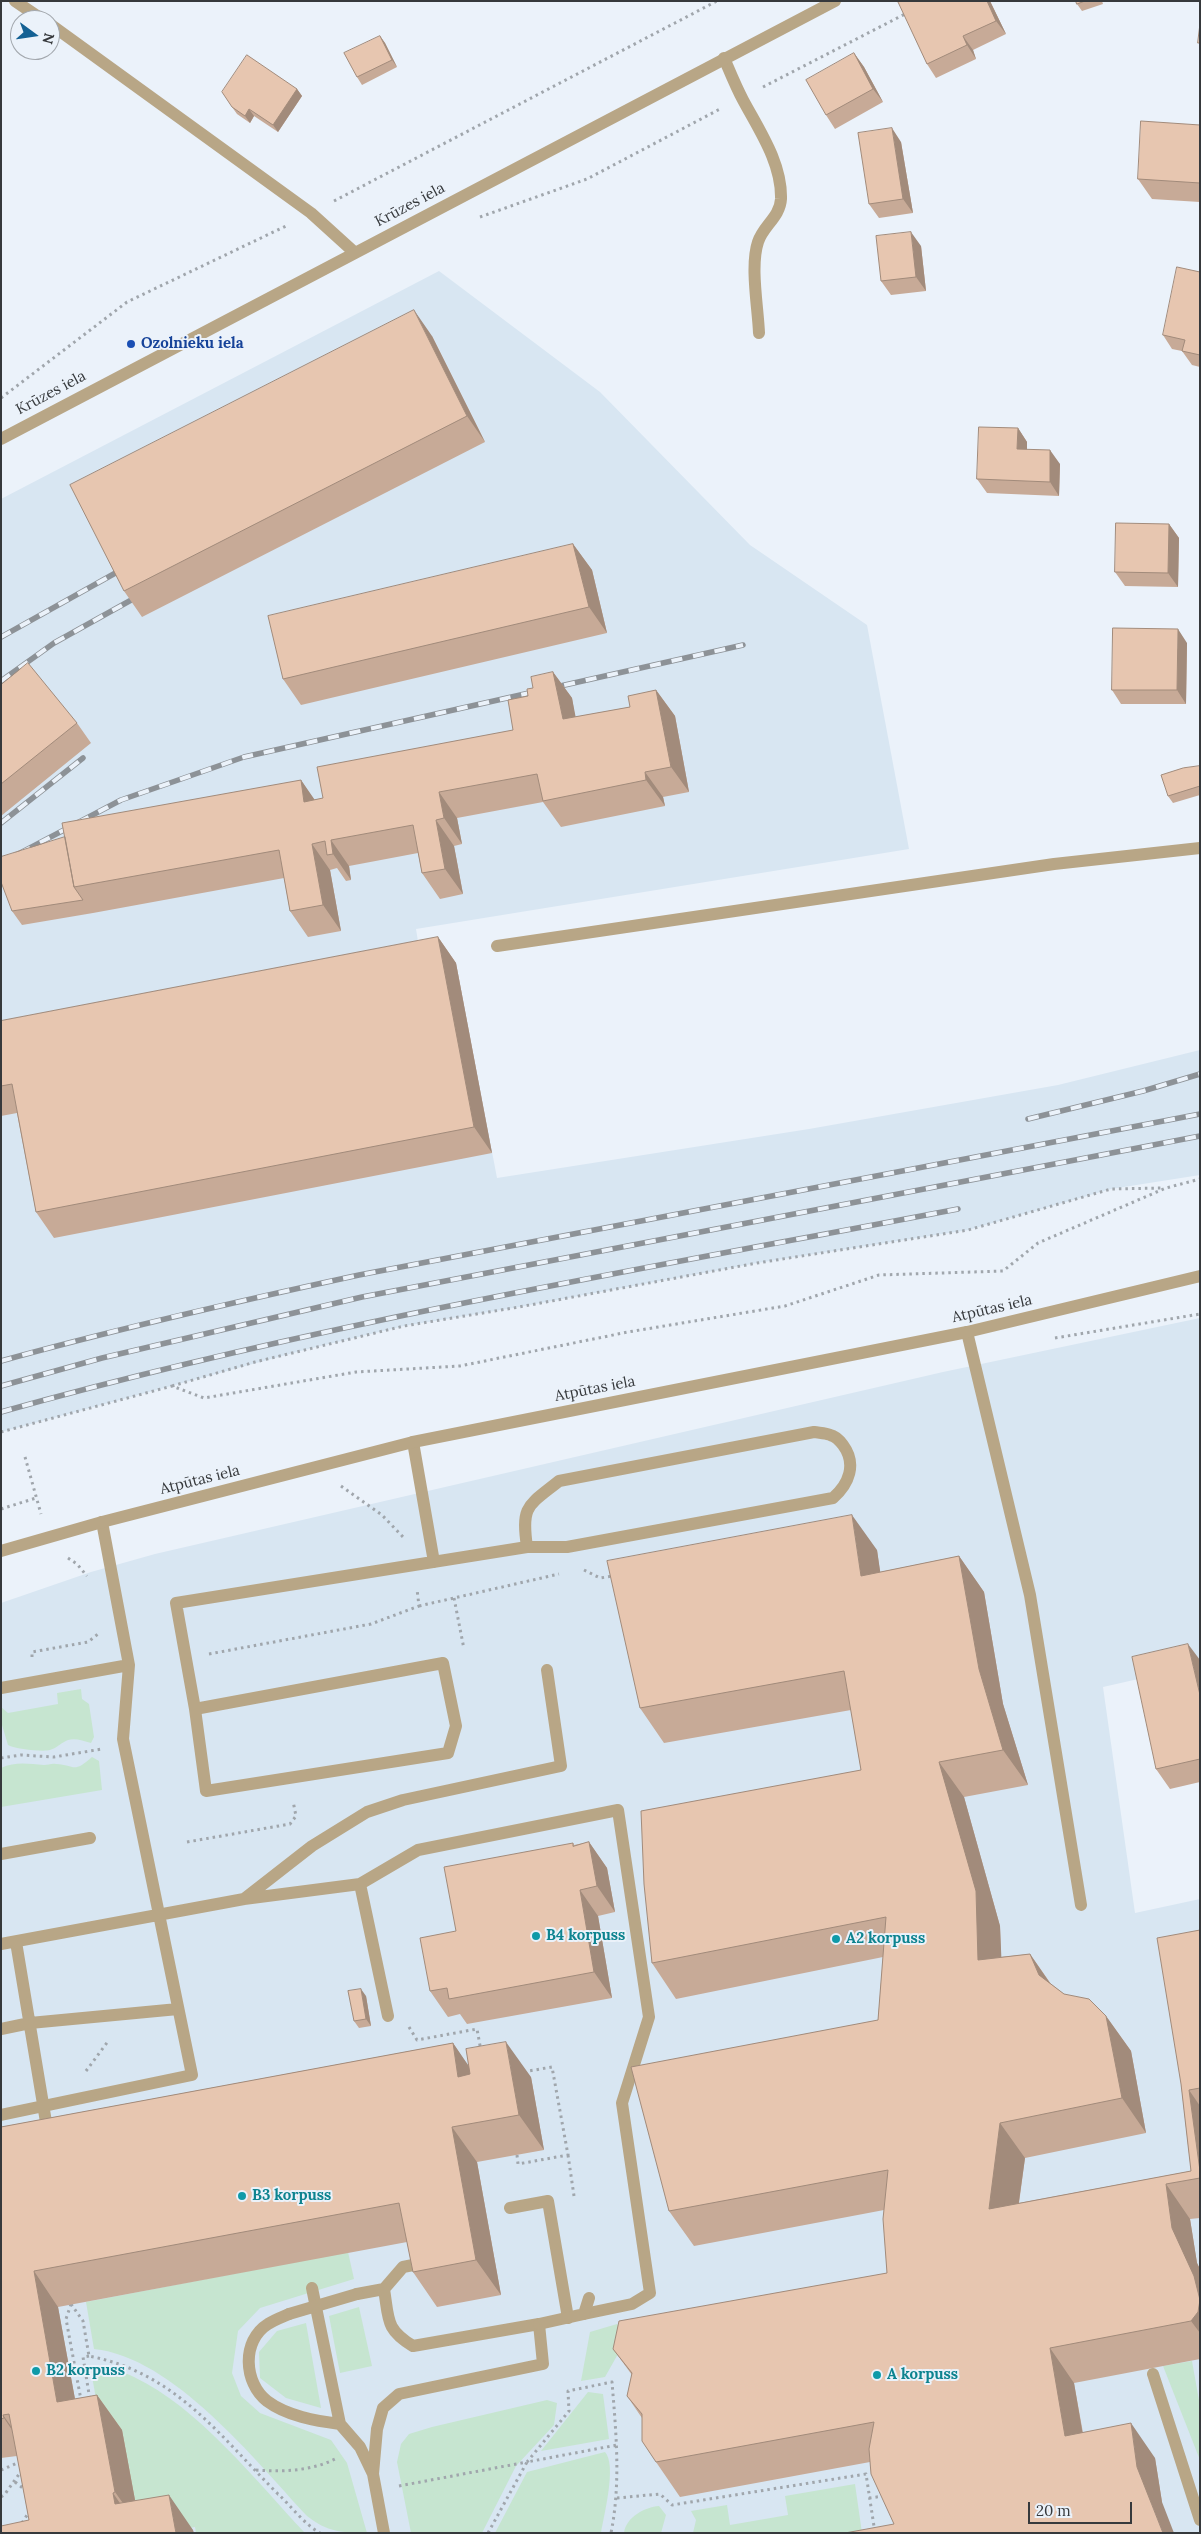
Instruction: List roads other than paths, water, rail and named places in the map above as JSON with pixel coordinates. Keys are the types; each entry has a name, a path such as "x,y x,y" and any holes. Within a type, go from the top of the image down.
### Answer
{"street":[{"path":"15,1 28,10"},
{"name":"Krūzes iela","path":"1,439 835,1"},
{"path":"60,31 311,213 354,252"},
{"path":"724,58 742,98 766,142 780,180 781,200 774,220 758,240 755,263 759,333"},
{"path":"497,946 1054,864 1200,848"},
{"name":"Atpūtas iela","path":"1,1551 102,1522 413,1442 967,1332 1200,1276"},
{"path":"967,1332 1030,1595 1081,1906"},
{"path":"195,1709 443,1663 456,1726 448,1752 206,1791 195,1709 176,1603 527,1547 566,1547 833,1498 843,1489 849,1476 849,1457 841,1442 832,1435 814,1432 558,1481 528,1506 523,1521 527,1547"},
{"path":"413,1442 434,1562"},
{"path":"1,2115 192,2075 123,1739 129,1665 102,1522"},
{"path":"1,1688 129,1665"},
{"path":"244,1898 312,1846 367,1812 403,1800 561,1766 547,1670"},
{"path":"1,1944 244,1898 360,1884 418,1850 618,1810 649,2017 622,2103 650,2293 632,2304 539,2324 413,2346 397,2336 390,2325 384,2289"},
{"path":"1,1854 90,1838"},
{"path":"360,1884 388,2016"},
{"path":"16,1942 49,2141"},
{"path":"1,2029 30,2023 178,2009"},
{"path":"510,2208 548,2201 568,2318"},
{"path":"340,2424 314,2421 268,2401 254,2386 248,2370 255,2337 266,2324 289,2314 357,2294 384,2289 403,2267 428,2262"},
{"path":"312,2288 340,2424 360,2447 373,2474 384,2533"},
{"path":"584,2314 589,2298"},
{"path":"373,2474 377,2429 383,2408 399,2394 543,2364 539,2324"},
{"path":"1153,2374 1200,2520"}],"railway":[{"path":"1,637 119,571"},
{"path":"1,681 54,643 133,599"},
{"path":"1,863 121,800 244,757 743,645"},
{"path":"1,823 83,758"},
{"path":"1028,1119 1143,1091 1200,1074"},
{"path":"1,1361 180,1315 359,1275 1200,1114"},
{"path":"1,1386 102,1358 362,1297 1200,1136"},
{"path":"1,1412 119,1381 357,1325 477,1300 958,1209"}],"place":[{"name":"Ozolnieku iela","path":"131,344"},
{"name":"B4 korpuss","path":"536,1936"},
{"name":"A2 korpuss","path":"836,1939"},
{"name":"B3 korpuss","path":"242,2196"},
{"name":"B2 korpuss","path":"36,2371"},
{"name":"A korpuss","path":"877,2375"}]}
